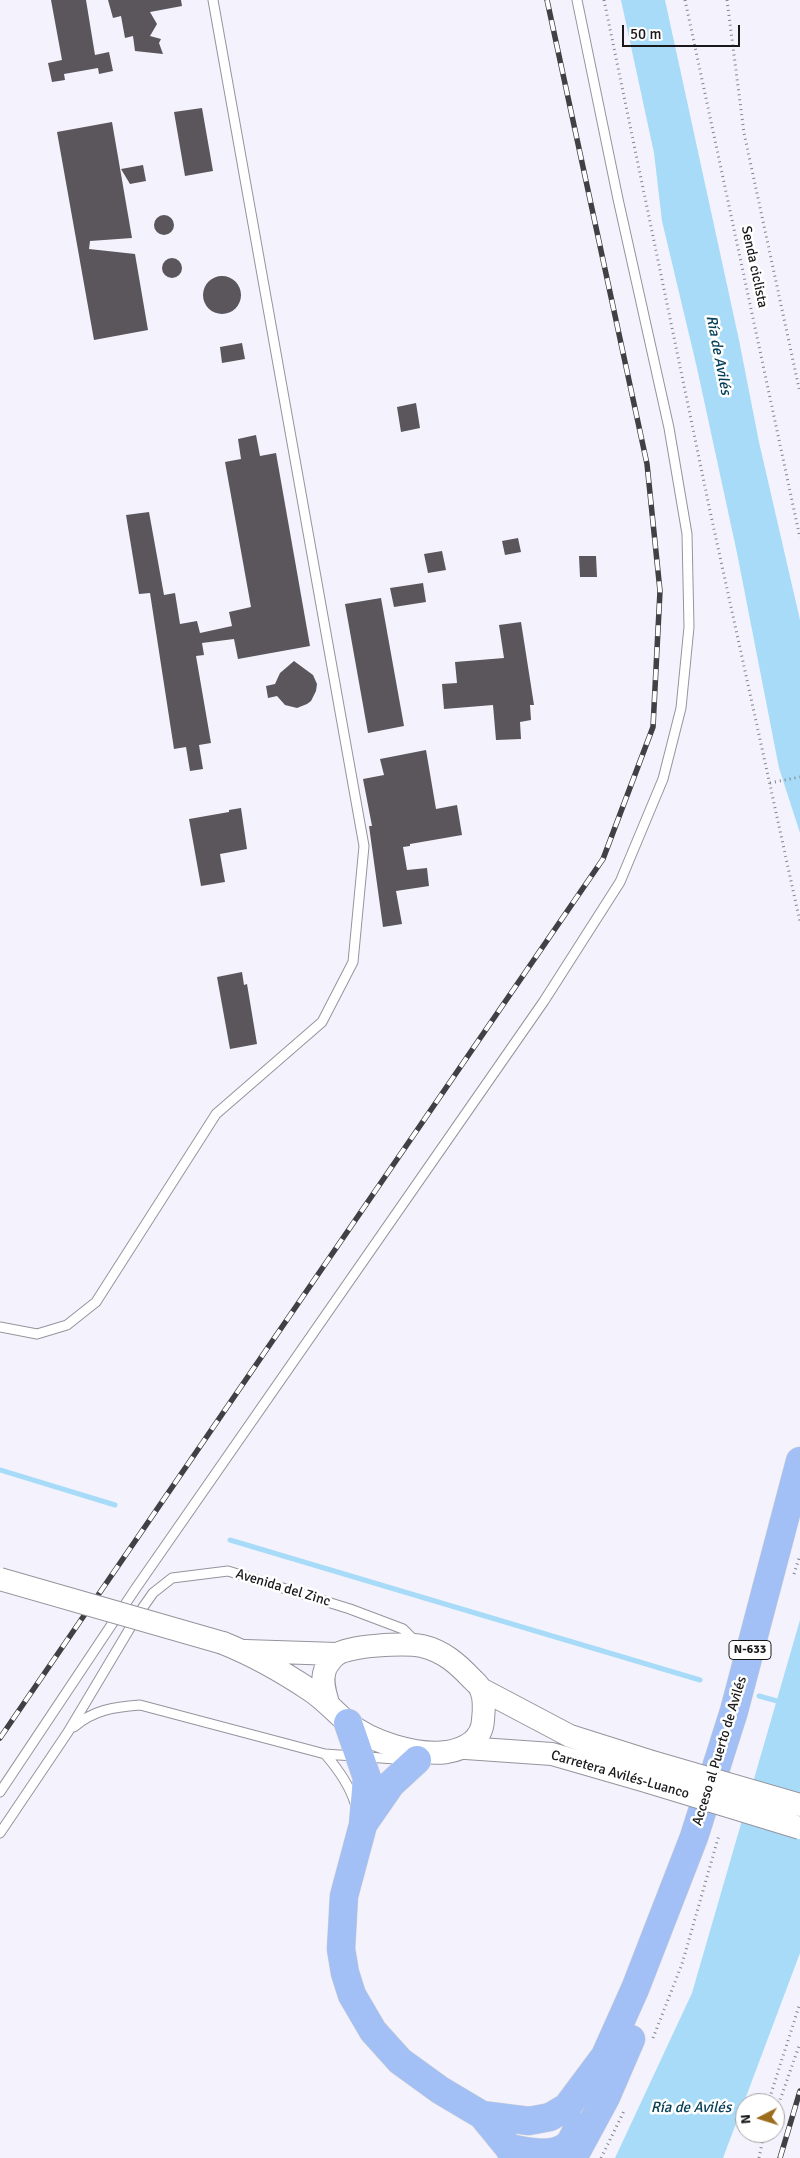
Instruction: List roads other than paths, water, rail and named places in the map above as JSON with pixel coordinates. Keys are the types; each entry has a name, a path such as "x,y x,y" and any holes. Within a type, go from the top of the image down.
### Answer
{"highway":[{"name":"Acceso al Puerto de Avilés","path":"706,1835 734,1711 800,1461"},
{"path":"348,1723 368,1778 363,1825 344,1896 340,1949 352,1995 373,2031 400,2062 440,2090 482,2115 511,2153 534,2153 558,2157"},
{"path":"363,1825 391,1784 417,1760"},
{"path":"558,2157 606,2097 641,2014 680,1894 706,1835"},
{"path":"558,2157 706,1835"},
{"path":"482,2115 529,2120 550,2117 567,2107 605,2056"},
{"path":"529,2120 558,2157"}],"main road":[{"path":"0,1578 233,1647 309,1689 328,1703 348,1723 379,1740 406,1750 445,1752 466,1748 476,1737 483,1725 484,1708 481,1689 459,1664 443,1654 421,1646 390,1645 363,1647 337,1654 233,1647"},
{"path":"328,1703 324,1688 325,1669 337,1654"},
{"name":"Carretera Avilés-Luanco","path":"481,1689 570,1736 649,1772 800,1828"},
{"name":"Carretera Avilés-Luanco","path":"466,1748 552,1754 649,1772 800,1806"}],"lane":[{"path":"0,1327 37,1334 67,1324 96,1302 216,1114 322,1022 353,962 364,846 213,0"},
{"path":"0,1792 136,1588 544,1001 620,882 663,779 681,708 689,627 687,534 669,428 618,200 577,0"},
{"name":"Avenida del Zinc","path":"0,1833 68,1732 139,1612 153,1593 172,1578 228,1571 350,1608 403,1629 421,1646"},
{"name":"Avenida del Zinc","path":"68,1732 81,1721 100,1710 116,1706 140,1705 325,1754 417,1760 445,1752"},
{"path":"325,1754 351,1791 363,1825"}],"water":[{"path":"621,0 665,0 739,340 759,442 800,620 800,833 779,768 737,553 697,368 662,221 654,153"},
{"name":"Ría de Avilés","path":"800,1620 800,1953 747,2093 735,2093 735,2126 723,2158 615,2158 692,1993"}],"waterway":[{"path":"0,1470 115,1505"},
{"path":"230,1540 700,1680"},
{"path":"759,1696 777,1701"}],"railway":[{"path":"0,1738 603,859 653,727 660,591 647,464 547,0"},
{"path":"780,2158 800,2091"}]}
